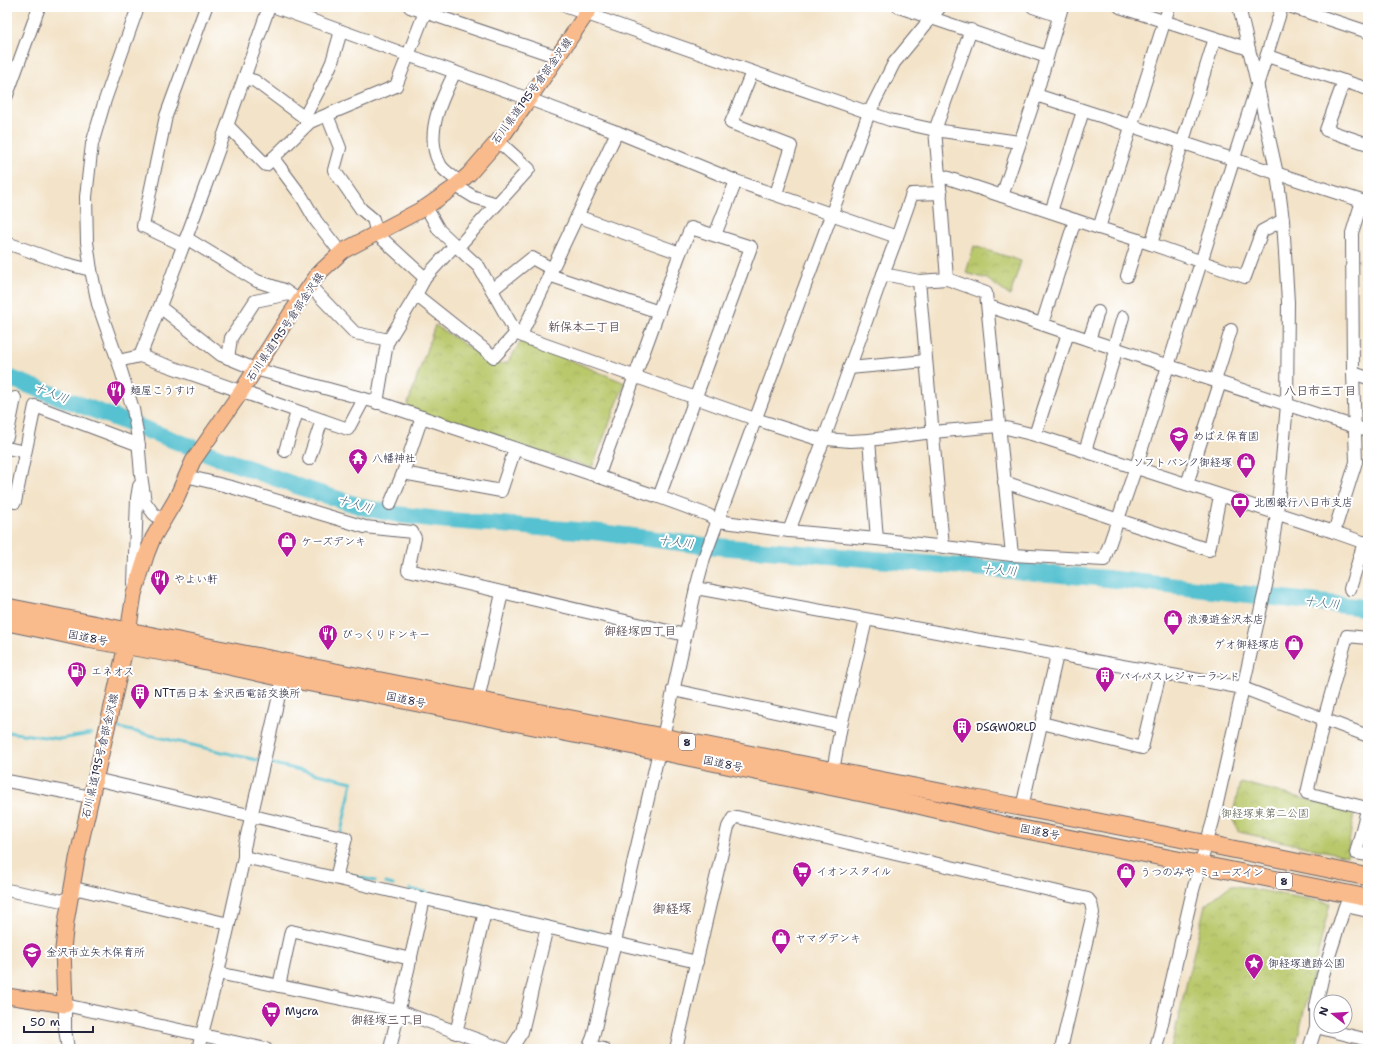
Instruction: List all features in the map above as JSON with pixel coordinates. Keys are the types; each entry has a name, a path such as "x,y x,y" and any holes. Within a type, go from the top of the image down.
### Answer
{"highway":[{"name":"国道8号","path":"7,607 127,638 188,657 283,678 661,744 833,771 1022,807 1368,877"},
{"name":"国道8号","path":"7,622 87,639 127,638 478,700 1007,826 1368,898"}],"main road":[{"name":"石川県道195号倉部金沢線","path":"65,1005 64,935 70,895 127,638 134,594 153,538 176,499 193,461 241,392 294,297 310,286 318,274 341,253 426,207 458,184 469,174 498,141 529,99 588,10"},
{"path":"7,996 65,1005"}],"street":[{"path":"7,95 40,7"},
{"path":"138,7 105,100 92,144 86,197 87,242 98,304 118,361 132,409 138,442 145,502 153,513 163,522"},
{"path":"206,7 166,116 142,226 185,241 257,280 284,290 294,297"},
{"path":"140,356 228,126 269,7"},
{"path":"275,7 617,132 736,181 897,237"},
{"path":"410,7 558,57"},
{"path":"567,7 588,10 752,72 869,113 934,130 1019,142"},
{"path":"899,7 971,30 1047,57"},
{"path":"604,1049 589,1047 593,1037 704,558 869,113 894,63 940,7"},
{"path":"1002,196 1036,95 1060,12 1033,7"},
{"path":"1120,7 1249,49"},
{"path":"1099,228 1169,7"},
{"path":"1156,1049 1193,890 1213,821 1267,582 1277,514 1287,405 1288,302 1283,220 1277,174 1239,7"},
{"path":"160,307 221,355 255,369 364,399 422,417 659,497 708,515 718,521 789,531 943,546 1012,555 1104,560 1136,467 1282,7"},
{"path":"1292,7 1368,32"},
{"path":"307,120 327,115 396,86 425,12"},
{"path":"947,279 940,175 934,130 971,30"},
{"path":"228,126 266,165 307,120 332,62 341,31"},
{"path":"1151,244 1215,38"},
{"path":"1266,56 1368,89"},
{"path":"455,72 445,91 437,115 434,132 434,149 442,167 458,184 474,197 497,204"},
{"path":"752,72 731,123 791,146 776,194"},
{"path":"244,78 255,81 307,120"},
{"path":"1344,82 1326,130 1368,144"},
{"path":"1036,95 1365,202 1352,233 1353,373 1356,462 1334,532"},
{"path":"1051,212 1084,111"},
{"path":"327,115 340,148 334,170 361,209 373,219 377,234 425,278"},
{"path":"416,295 494,357 519,334 551,272 617,132"},
{"path":"377,403 389,340 425,278 529,169 498,141"},
{"path":"273,158 302,197 316,221 341,253"},
{"path":"940,175 1202,261 1245,277 1262,231 1283,220"},
{"path":"715,235 736,181"},
{"path":"789,531 824,439 912,194 941,193"},
{"path":"426,207 439,230 479,267 519,334 529,339 755,419 815,438 850,441 869,440 998,426 1035,435 1366,543 1350,588"},
{"path":"577,216 680,252"},
{"path":"1042,324 1075,220"},
{"path":"598,477 680,252 691,228 715,235 751,248 659,497"},
{"path":"1127,276 1138,240"},
{"path":"7,243 64,263 91,270"},
{"path":"492,290 532,258 551,272 659,312"},
{"path":"883,274 919,281 947,279 986,293 1012,555"},
{"path":"919,281 943,546"},
{"path":"310,286 355,333 389,340"},
{"path":"228,358 231,338 255,301 294,297"},
{"path":"988,306 1068,334 1168,365 1368,431"},
{"path":"1089,340 1098,312"},
{"path":"1085,451 1123,317"},
{"path":"1187,484 1218,382 1231,330"},
{"path":"1035,435 1068,334"},
{"path":"118,361 140,356 348,429 364,399"},
{"path":"849,368 926,361"},
{"path":"1353,373 1368,378"},
{"path":"7,437 11,397 138,442"},
{"path":"7,500 14,502 35,406"},
{"path":"285,451 297,412"},
{"path":"390,504 403,473 422,417"},
{"path":"309,458 322,420"},
{"path":"869,440 877,539"},
{"path":"7,448 25,452"},
{"path":"403,473 500,491 515,449"},
{"path":"134,594 137,498 141,475"},
{"path":"186,476 231,486 365,527 412,532 415,538 408,570 685,635"},
{"path":"1004,482 1209,550 1220,496"},
{"path":"696,588 1243,688 1368,736"},
{"path":"478,700 502,593"},
{"path":"833,771 841,726 866,620"},
{"path":"1368,638 1347,636 1324,719 1307,793 1368,807 1356,853 1368,856"},
{"path":"1022,807 1057,655"},
{"path":"1042,723 1142,748 1160,673"},
{"path":"198,1049 218,973 244,857 244,848 283,678"},
{"path":"673,690 841,726"},
{"path":"95,779 346,838 336,878"},
{"path":"7,781 91,798"},
{"path":"676,1049 728,827 733,818 737,817 1088,899 1092,903 1093,914 1061,1049"},
{"path":"244,857 696,962"},
{"path":"7,890 63,901 78,890 228,924"},
{"path":"390,1049 424,899"},
{"path":"1319,994 1323,975 1345,906 1368,911"},
{"path":"456,1032 485,912"},
{"path":"511,1049 522,1032 547,927"},
{"path":"279,986 291,931 410,959"},
{"path":"218,973 399,1011 503,1049"},
{"path":"68,1049 65,1029 65,1005 266,1049"},
{"path":"1309,1049 1314,1034"},
{"path":"1342,1034 1368,1040"}],"green space":[{"path":"974,246 1021,261 1010,296 987,279 966,273"},
{"path":"435,325 494,364 507,363 522,340 625,383 592,468 406,409"},
{"name":"御経塚東第二公園","path":"1240,782 1354,812 1347,856 1239,832 1232,818"},
{"path":"1231,885 1330,903 1295,1049 1171,1049 1205,905"}],"waterway":[{"name":"十人川","path":"7,377 303,488 366,508 401,515 443,520 597,532 699,545 1102,578 1368,608"},
{"path":"119,728 261,761"},
{"path":"7,732 60,739 91,734"},
{"path":"269,763 352,782 341,832"},
{"path":"334,860 339,841"},
{"path":"343,874 375,881"},
{"path":"386,883 393,885"},
{"path":"410,889 428,893"},
{"path":"430,894 517,914"},
{"path":"544,920 595,932"}],"place":[{"name":"麺屋こうすけ","path":"116,407"},
{"name":"めばえ保育園","path":"1179,453"},
{"name":"八幡神社","path":"358,475"},
{"name":"ソフトバンク御経塚","path":"1246,479"},
{"name":"北國銀行八日市支店","path":"1240,519"},
{"name":"ケーズデンキ","path":"287,558"},
{"name":"やよい軒","path":"160,596"},
{"name":"浪漫遊金沢本店","path":"1173,636"},
{"name":"びっくりドンキー","path":"328,651"},
{"name":"ゲオ御経塚店","path":"1294,661"},
{"name":"エネオス","path":"77,688"},
{"name":"バイパスレジャーランド","path":"1105,693"},
{"name":"NTT西日本 金沢西電話交換所","path":"140,710"},
{"name":"DSGWORLD","path":"962,744"},
{"name":"イオンスタイル","path":"802,888"},
{"name":"うつのみや ミューズイン","path":"1126,889"},
{"name":"ヤマダデンキ","path":"781,955"},
{"name":"金沢市立矢木保育所","path":"32,969"},
{"name":"御経塚遺跡公園","path":"1254,980"},
{"name":"Mycra","path":"271,1028"}],"district":[{"name":"新保本二丁目","path":"584,327"},
{"name":"八日市三丁目","path":"1320,391"},
{"name":"御経塚四丁目","path":"640,631"},
{"name":"御経塚","path":"672,908"},
{"name":"御経塚三丁目","path":"387,1020"}]}
